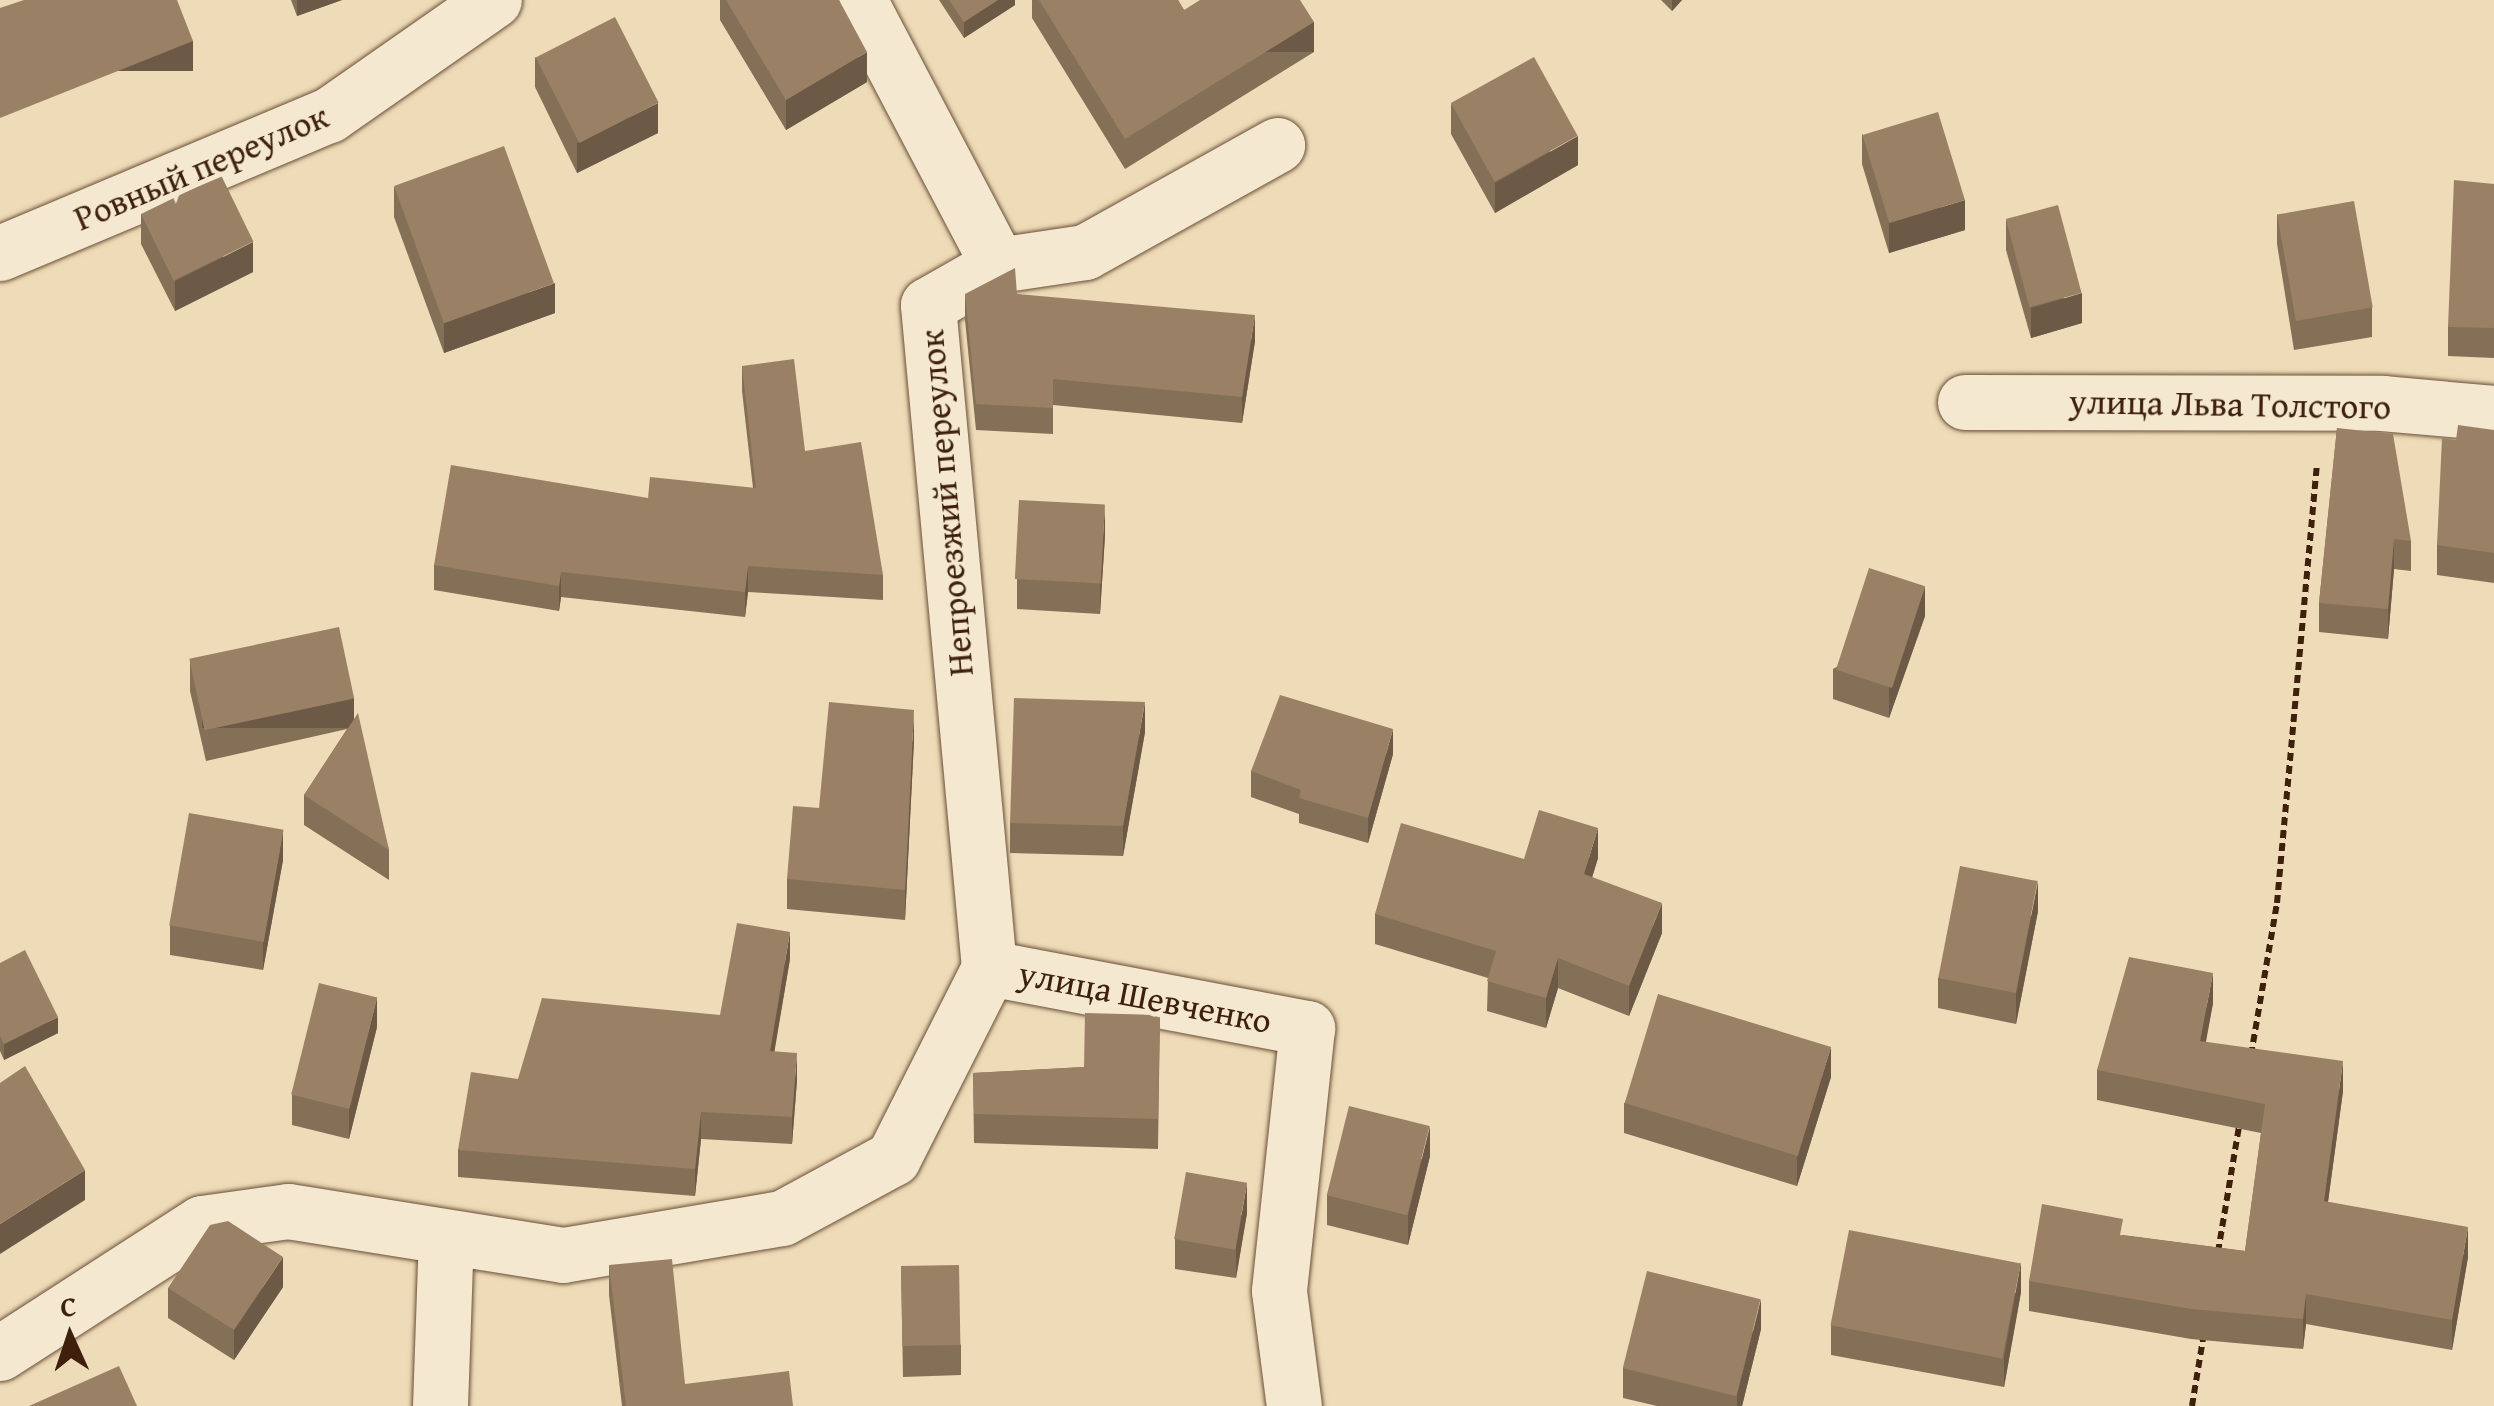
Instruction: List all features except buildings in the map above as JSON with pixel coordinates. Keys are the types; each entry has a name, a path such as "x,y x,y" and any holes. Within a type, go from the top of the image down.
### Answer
{"street":[{"name":"Ровный переулок","path":"0,253 329,115 494,0"},
{"path":"858,0 998,265"},
{"name":"Непроезжий переулок","path":"989,968 928,306 998,265 1085,252 1277,145"},
{"name":"улица Льва Толстого","path":"1966,402 2323,402 2494,413"},
{"name":"улица Шевченко","path":"0,1353 202,1224 288,1211 563,1255 782,1218 893,1158 989,968 1306,1028 1279,1291 1294,1406"},
{"path":"440,1406 446,1238"}],"path":[{"path":"2248,1077 2277,903 2323,402"},
{"path":"2215,1270 2241,1116"},
{"path":"2192,1406 2208,1309"}]}
